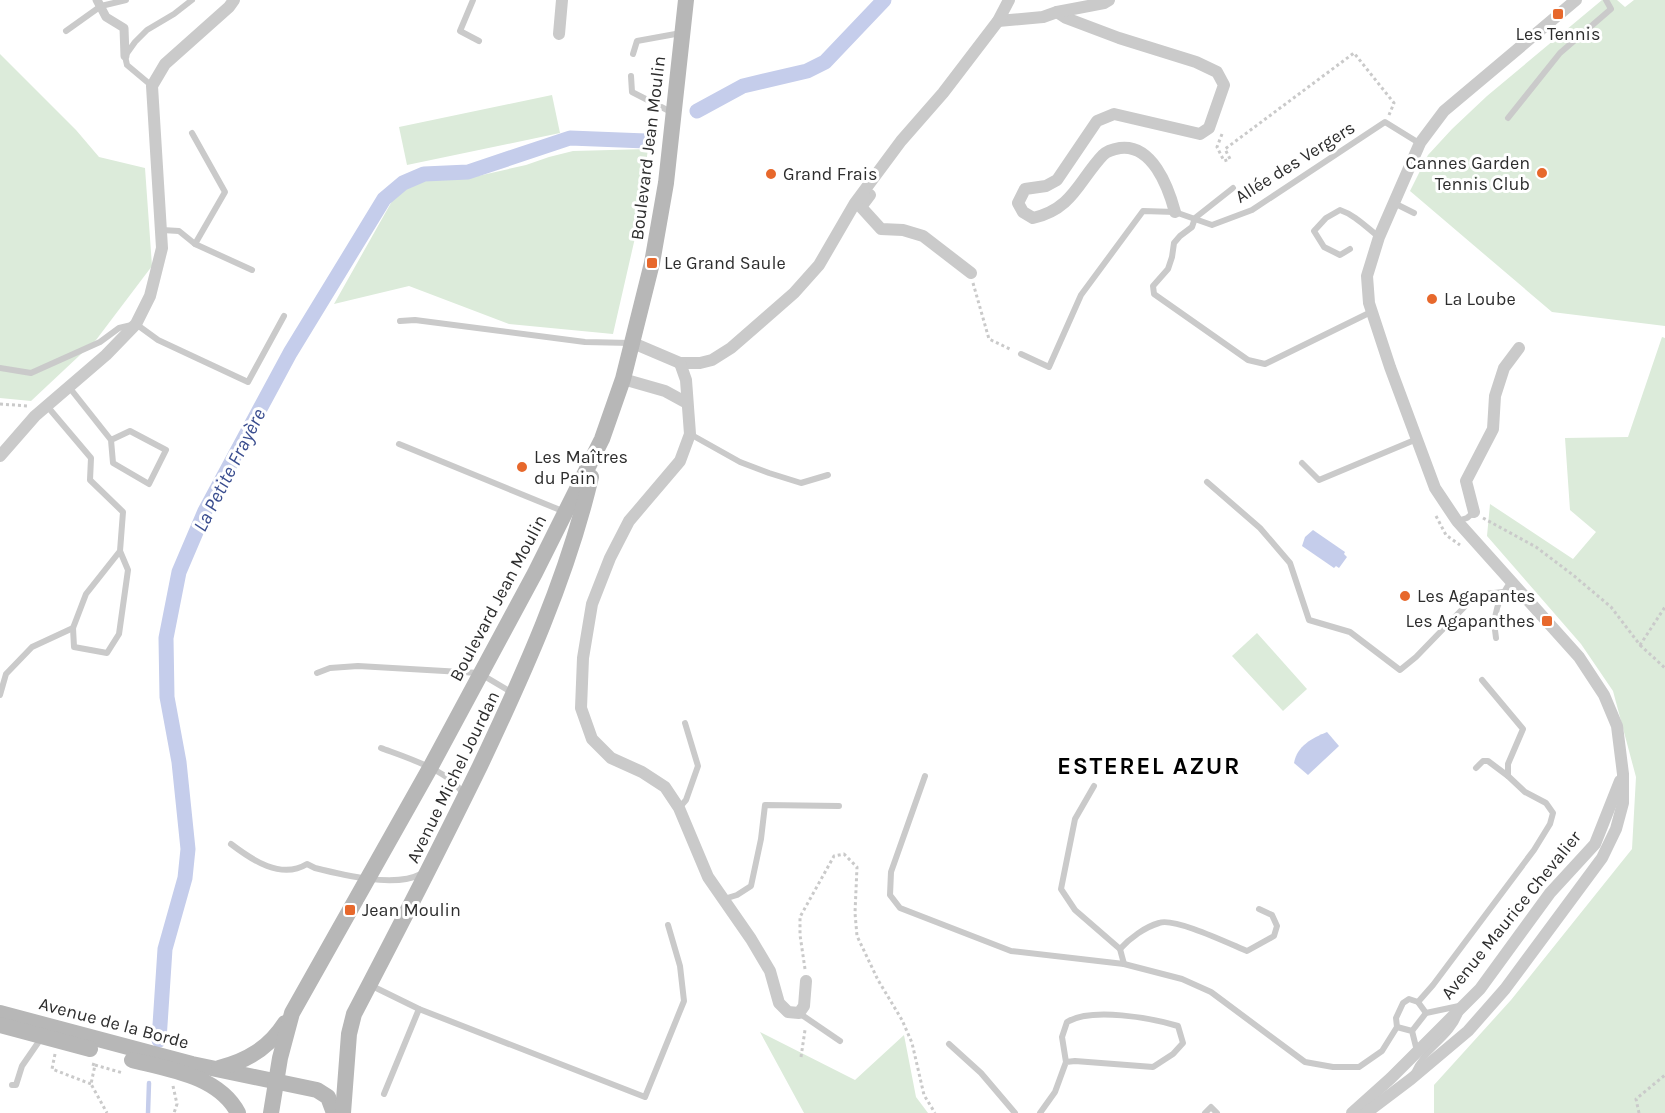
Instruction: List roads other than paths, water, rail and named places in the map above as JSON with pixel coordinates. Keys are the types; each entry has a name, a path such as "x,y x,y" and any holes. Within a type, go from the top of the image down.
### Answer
{"main road":[{"name":"Boulevard Jean Moulin","path":"271,1113 292,1013 430,768 479,673 536,573 597,453 623,379 657,238 666,183 686,0"},
{"name":"Avenue Michel Jourdan","path":"343,1113 349,1035 354,1014 465,797 514,694 566,567 597,453"},
{"name":"Avenue de la Borde","path":"0,1013 192,1064 317,1090 328,1096 334,1113"},
{"path":"218,1068 247,1059 262,1049 278,1034 292,1013"},
{"path":"0,1025 188,1075 205,1082 220,1093 238,1113"}],"street":[{"path":"0,456 45,407 106,355 136,324 150,296 162,248 152,86 165,64 234,0"},
{"path":"559,34 562,0"},
{"path":"633,343 680,363 700,363 712,360 731,348 794,293 819,265 855,202 998,21 1009,0"},
{"path":"998,21 1043,17 1109,0"},
{"name":"Avenue Maurice Chevalier","path":"1366,1113 1468,1031 1505,989 1602,858 1616,829 1623,803 1623,774 1617,726 1604,695 1579,657 1457,520 1436,488 1371,312 1367,276 1379,237 1419,143 1444,111 1576,0"},
{"path":"99,3 106,17 124,28 125,56"},
{"path":"1057,12 1066,18 1119,38 1196,62 1217,72 1224,85 1209,128 1200,134 1114,114 1097,121 1057,180 1046,186 1025,189 1018,203 1023,212 1033,218 1046,215 1074,195 1104,154 1114,149 1128,147 1143,153 1152,162 1172,199 1175,212"},
{"path":"901,141 899,157 861,207 880,229 903,230 923,236 971,273"},
{"path":"1474,512 1466,481 1493,429 1495,396 1504,368 1519,348"},
{"path":"680,363 686,380 690,434 680,461 629,521 606,567 592,604 583,658 581,708 592,739 611,758 642,772 665,787 679,808 708,877 770,970 779,1003 788,1012 803,1016 806,981"},
{"path":"623,379 665,391 687,403"},
{"name":"Avenue Maurice Chevalier","path":"1352,1113 1480,988 1550,893 1595,844 1623,774"}],"lane":[{"path":"66,31 99,3 126,0"},
{"path":"152,86 127,65 125,56 147,30 192,0"},
{"path":"473,0 460,31 478,41"},
{"path":"1508,118 1560,52 1611,9 1606,0"},
{"path":"633,54 636,41 682,33"},
{"path":"631,76 632,92 673,113"},
{"name":"Allée des Vergers","path":"1021,354 1048,367 1081,295 1143,211 1175,212 1212,225 1252,210 1385,122 1419,143"},
{"path":"192,133 225,192 195,244"},
{"path":"1233,188 1195,218 1192,227 1174,243 1168,269 1153,286 1154,294 1248,360 1264,364 1371,312"},
{"path":"1394,203 1414,213"},
{"path":"1350,249 1340,255 1324,247 1314,231 1340,210 1352,214 1379,237"},
{"path":"161,230 180,231 195,244 252,270"},
{"path":"0,368 31,373 100,342 119,328 136,324 158,340 248,382 284,316"},
{"path":"400,321 415,320 585,342 633,343"},
{"path":"69,387 111,440 113,463 149,484 166,450 130,431 111,440"},
{"path":"45,407 62,421 91,458 90,480 123,512 120,551 128,570 119,634 107,653 74,647 73,627 86,594 120,551"},
{"path":"690,434 740,462 801,483 828,475"},
{"path":"1302,464 1319,480 1417,439"},
{"path":"399,444 566,512"},
{"path":"1207,482 1260,528 1290,563 1309,620 1350,632 1400,670 1416,657 1476,596 1503,592"},
{"path":"1457,520 1467,518 1474,512"},
{"path":"1496,638 1493,620 1503,592 1512,580"},
{"path":"0,695 6,674 32,646 73,627"},
{"path":"317,673 330,668 358,666 479,673 514,694"},
{"path":"1482,680 1523,729 1508,764 1508,776"},
{"path":"679,808 686,800 698,766 685,723"},
{"path":"381,748 430,768 457,784 465,797"},
{"path":"1418,1002 1434,985 1534,850 1550,824 1553,813 1546,803 1525,792 1488,761 1483,760 1476,768"},
{"path":"925,776 891,872 890,895 900,908 1011,951 1124,964 1182,979 1211,992 1305,1062 1333,1067 1359,1067 1382,1051 1397,1027 1396,1018 1403,1004 1409,999 1418,1002 1426,1013"},
{"path":"1094,786 1075,819 1061,889 1075,910 1120,949 1124,964"},
{"path":"724,899 737,895 751,886 761,839 765,805 839,806"},
{"path":"231,844 271,868 297,871 307,864 315,868 367,880 416,876 429,869"},
{"path":"1120,949 1128,940 1160,922 1183,925 1247,951 1274,936 1277,926 1272,915 1260,909"},
{"path":"370,985 419,1009 645,1097 684,1001 680,966 668,925"},
{"path":"1412,1031 1426,1013 1463,1005"},
{"path":"1411,1079 1418,1063 1456,1024 1463,1005"},
{"path":"384,1094 419,1009"},
{"path":"1040,1113 1055,1092 1066,1062 1062,1037 1067,1022 1074,1017 1120,1015 1155,1019 1178,1026 1182,1043 1173,1054 1153,1067 1066,1062"},
{"path":"803,1016 840,1041"},
{"path":"1397,1027 1412,1031"},
{"path":"1412,1031 1417,1052"},
{"path":"12,1084 16,1085 22,1066 42,1036"},
{"path":"949,1044 981,1072 1015,1113"},
{"path":"1205,1113 1211,1107 1217,1113"}],"water":[{"path":"1313,530 1345,552 1347,557 1339,568 1336,566 1334,568 1302,546 1305,537"},
{"path":"1327,732 1339,746 1308,775 1294,763 1298,752 1306,743"}],"waterway":[{"name":"La Petite Frayère","path":"697,111 743,86 807,71 825,62 884,0"},
{"name":"La Petite Frayère","path":"159,1040 165,949 185,878 188,849 179,762 167,697 166,638 179,572 205,511 290,353 384,199 403,183 424,174 468,172 570,138 646,141"},
{"name":"La Petite Frayère","path":"148,1113 149,1083"}],"place":[{"name":"Les Tennis","path":"1558,14"},
{"name":"Cannes Garden Tennis Club","path":"1542,173"},
{"name":"Grand Frais","path":"771,174"},
{"name":"Le Grand Saule","path":"652,263"},
{"name":"La Loube","path":"1432,299"},
{"name":"Les Maîtres du Pain","path":"522,467"},
{"name":"Les Agapantes","path":"1405,596"},
{"name":"Les Agapanthes","path":"1547,621"},
{"name":"Jean Moulin","path":"350,910"}],"district":[{"name":"ESTEREL AZUR","path":"1149,766"}]}
